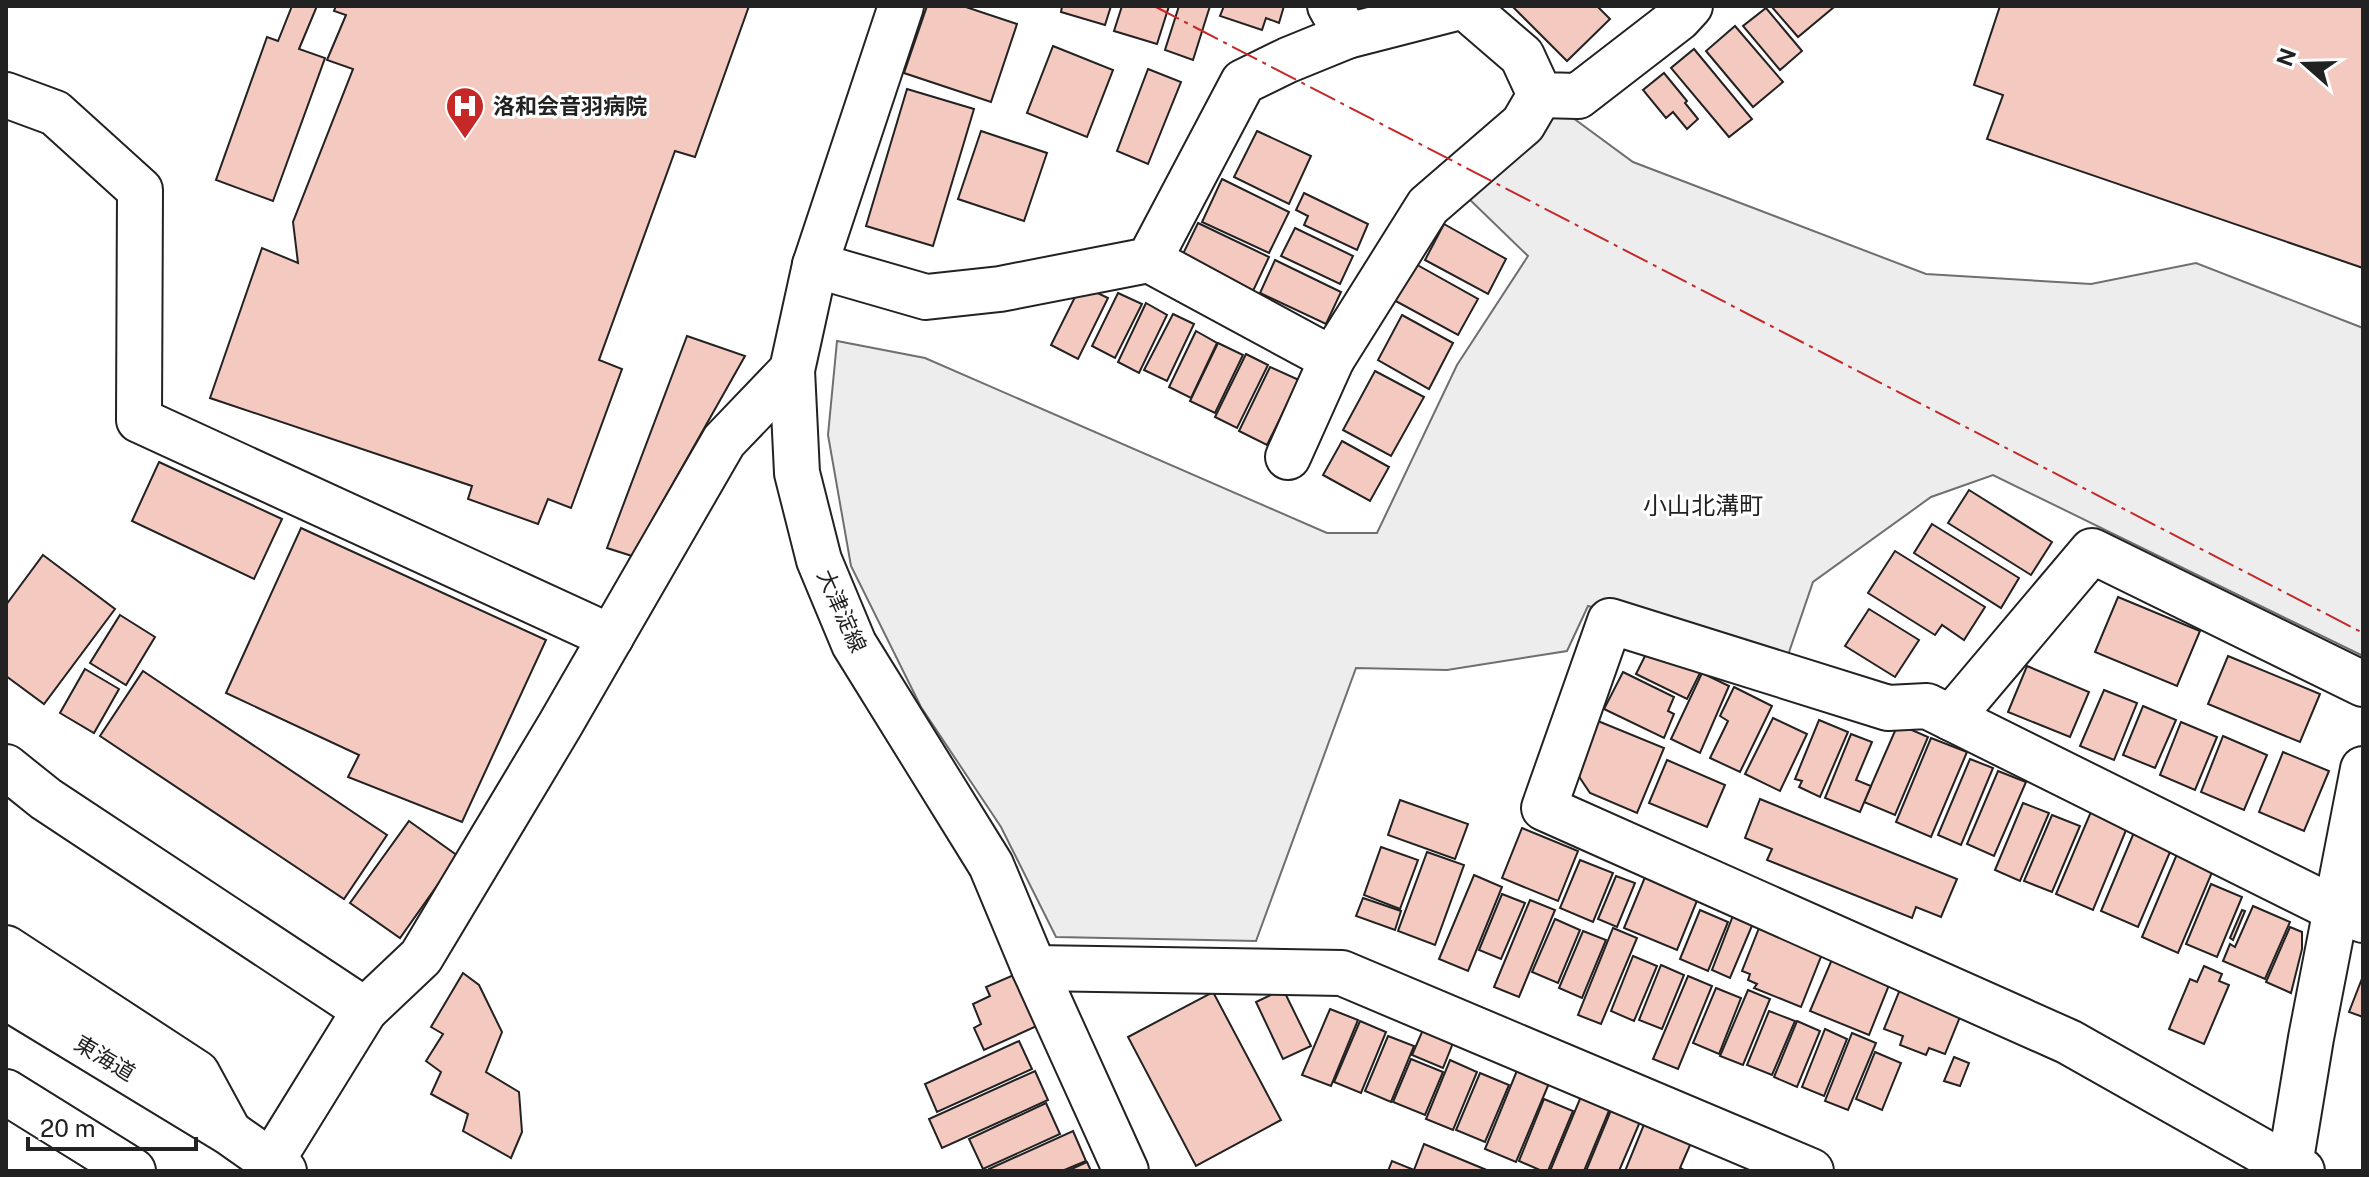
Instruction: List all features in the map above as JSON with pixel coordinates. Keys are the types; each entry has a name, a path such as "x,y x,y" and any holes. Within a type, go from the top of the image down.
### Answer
{"main road":[{"name":"大津淀線","path":"901,6 815,265 792,370 797,473 819,560 854,644 991,865 1126,1171"},
{"path":"1149,260 1243,82 1288,60 1339,21 1464,6 1522,56 1540,95"},
{"path":"1540,95 1578,96 1679,18 1690,6"},
{"path":"6,95 55,113 140,190 139,420 611,637"},
{"path":"1288,457 1332,359 1428,206 1523,124 1540,95"},
{"path":"815,265 926,297 1000,289 1149,260 1332,359"},
{"path":"277,1166 365,1010 421,957 724,441 792,370"},
{"path":"1951,718 2092,551 2363,684"},
{"path":"2349,914 1927,706 1888,708 1610,621 1544,808 2069,1042 2294,1170 2311,1038 2349,914 2363,769"},
{"path":"6,767 46,799 365,1010"},
{"path":"6,948 197,1073 230,1133"},
{"path":"1034,968 1342,973 1811,1171"},
{"name":"東海道","path":"6,997 230,1133 277,1166"},
{"path":"6,1092 133,1171"}],"shaded area":[{"path":"1554,104 1633,162 1926,274 2091,284 2196,263 2363,328 2363,656 1993,475 1931,497 1813,582 1787,658 1588,606 1567,651 1447,670 1356,668 1256,941 1056,937 1001,827 921,707 851,566 828,435 837,341 925,358 1327,533 1377,533 1457,365 1528,256 1465,195"}],"building":[{"path":"292,6 317,6 299,49 325,58 273,201 216,180 267,37 278,41"},
{"path":"336,6 749,6 695,157 675,151 599,360 622,369 571,508 548,499 538,524 468,499 472,486 210,398 262,248 298,263 293,222 353,69 327,60 346,15 334,11"},
{"path":"927,6 963,6 1017,24 991,102 904,73"},
{"path":"1062,6 1111,6 1105,25 1061,12"},
{"path":"1122,6 1169,6 1157,44 1114,31"},
{"path":"1179,6 1210,6 1193,60 1165,50"},
{"path":"1224,6 1284,6 1279,23 1266,18 1262,30 1220,16"},
{"path":"1512,6 1597,6 1610,19 1567,61"},
{"path":"1771,6 1834,6 1834,7 1798,37"},
{"path":"2000,6 2363,6 2363,268 1987,139 2003,95 1974,85"},
{"path":"1766,8 1802,51 1780,70 1743,26"},
{"path":"1735,26 1783,82 1753,107 1706,51"},
{"path":"1053,46 1113,70 1087,137 1027,113"},
{"path":"1694,49 1752,119 1729,137 1671,68"},
{"path":"1148,69 1181,82 1148,164 1117,151"},
{"path":"1664,73 1698,119 1687,129 1673,112 1666,118 1643,90"},
{"path":"907,89 974,109 933,246 866,226"},
{"path":"981,131 1047,153 1024,221 958,199"},
{"path":"1257,131 1311,156 1289,204 1234,177"},
{"path":"1222,179 1289,212 1269,253 1202,222"},
{"path":"1304,193 1368,224 1357,250 1304,225 1308,216 1296,210"},
{"path":"1198,223 1269,257 1253,291 1181,258"},
{"path":"1444,224 1506,259 1488,294 1425,260"},
{"path":"1295,228 1353,256 1340,284 1281,256"},
{"path":"1275,260 1341,292 1326,324 1260,293"},
{"path":"1412,262 1478,299 1458,335 1392,299"},
{"path":"1081,285 1108,298 1078,359 1051,345"},
{"path":"1118,293 1142,304 1115,358 1092,346"},
{"path":"1146,303 1167,315 1139,373 1118,362"},
{"path":"1173,314 1194,324 1167,381 1144,370"},
{"path":"1402,315 1453,343 1429,389 1378,360"},
{"path":"1196,331 1217,343 1191,398 1169,387"},
{"path":"687,336 745,356 632,556 607,548"},
{"path":"1218,343 1243,355 1215,413 1190,401"},
{"path":"1246,354 1268,365 1237,428 1215,417"},
{"path":"1270,367 1299,380 1267,445 1239,431"},
{"path":"1375,371 1424,397 1391,456 1343,430"},
{"path":"1342,441 1389,467 1370,501 1323,475"},
{"path":"159,462 282,519 254,579 132,521"},
{"path":"1969,490 2052,542 2031,575 1948,523"},
{"path":"1932,524 2019,578 2001,608 1914,553"},
{"path":"301,528 546,640 462,822 348,777 359,755 226,693"},
{"path":"1895,551 1985,607 1964,640 1942,625 1935,635 1868,593"},
{"path":"43,555 115,609 44,704 6,676 6,605"},
{"path":"2118,597 2200,631 2177,686 2095,652"},
{"path":"1869,609 1919,640 1895,677 1845,646"},
{"path":"120,615 155,637 126,685 90,663"},
{"path":"1651,644 1702,669 1687,699 1636,674"},
{"path":"2228,656 2320,694 2300,742 2208,704"},
{"path":"2027,666 2089,692 2070,737 2008,712"},
{"path":"85,669 119,689 94,733 60,713"},
{"path":"143,671 387,835 344,899 100,736"},
{"path":"1623,672 1674,697 1668,711 1674,714 1664,738 1604,709"},
{"path":"1702,673 1729,686 1700,753 1671,739"},
{"path":"1734,687 1772,706 1740,772 1710,758 1728,721 1720,716"},
{"path":"2104,690 2137,703 2114,760 2080,746"},
{"path":"2143,706 2176,720 2155,768 2123,755"},
{"path":"1773,718 1807,734 1780,791 1745,774"},
{"path":"1593,719 1664,748 1637,813 1590,793 1580,778 1576,767"},
{"path":"1819,720 1848,732 1820,797 1799,787 1802,781 1795,779"},
{"path":"2181,722 2217,737 2195,790 2160,775"},
{"path":"1898,724 1928,737 1895,815 1864,802"},
{"path":"1851,734 1872,742 1856,780 1871,786 1860,812 1825,798"},
{"path":"2223,736 2267,755 2244,810 2201,792"},
{"path":"1931,738 1967,752 1931,837 1896,822"},
{"path":"2283,752 2329,771 2304,831 2259,812"},
{"path":"1970,759 1993,768 1961,845 1938,835"},
{"path":"1667,760 1725,785 1707,827 1649,803"},
{"path":"1998,771 2026,782 1994,856 1967,844"},
{"path":"1760,799 1957,879 1941,917 1916,907 1912,918 1767,860 1772,849 1745,838"},
{"path":"1400,800 1468,824 1455,859 1388,835"},
{"path":"2023,803 2049,813 2020,881 1995,870"},
{"path":"2093,807 2129,823 2093,910 2056,894"},
{"path":"2052,815 2080,826 2052,892 2024,881"},
{"path":"409,821 458,856 400,938 350,903"},
{"path":"1522,828 1578,851 1558,901 1502,878"},
{"path":"2135,830 2173,845 2138,927 2101,911"},
{"path":"1381,847 1418,860 1400,909 1364,895"},
{"path":"1427,852 1464,865 1435,945 1398,931"},
{"path":"2177,854 2213,870 2178,953 2142,937"},
{"path":"1580,860 1613,873 1593,922 1560,908"},
{"path":"1650,865 1703,886 1677,950 1624,928"},
{"path":"1474,875 1502,887 1468,971 1439,959"},
{"path":"1616,876 1635,883 1617,927 1598,919"},
{"path":"2211,884 2242,897 2217,957 2186,944"},
{"path":"1502,894 1525,903 1501,959 1479,950"},
{"path":"1363,898 1401,911 1395,930 1356,916"},
{"path":"1530,900 1555,910 1519,997 1494,987"},
{"path":"2253,906 2290,922 2265,979 2223,961 2230,944 2235,947"},
{"path":"1700,910 1728,922 1708,971 1680,959"},
{"path":"2242,910 2245,911 2233,940 2230,938"},
{"path":"1734,913 1754,921 1730,978 1712,970"},
{"path":"1555,919 1580,930 1558,983 1532,972"},
{"path":"1761,923 1824,949 1801,1007 1754,988 1757,984 1748,980 1750,974 1742,971"},
{"path":"2290,927 2302,932 2302,949 2291,993 2266,982"},
{"path":"1613,928 1637,938 1601,1024 1578,1015"},
{"path":"1583,931 1606,940 1582,998 1559,988"},
{"path":"1633,956 1657,966 1634,1021 1611,1011"},
{"path":"1833,957 1891,980 1869,1035 1810,1011"},
{"path":"1661,965 1684,975 1662,1029 1639,1020"},
{"path":"2204,966 2222,974 2219,981 2229,985 2204,1044 2169,1029 2190,979 2197,982"},
{"path":"463,973 479,985 502,1032 486,1072 519,1092 522,1132 511,1158 463,1131 468,1114 431,1094 441,1072 426,1061 443,1034 431,1027"},
{"path":"1016,974 1039,1025 984,1050 974,1028 981,1024 973,1004 990,996 986,987"},
{"path":"1688,976 1712,986 1678,1069 1653,1059"},
{"path":"2363,976 2363,1017 2349,1012"},
{"path":"1903,982 1964,1007 1945,1054 1929,1048 1926,1055 1900,1045 1903,1036 1884,1029"},
{"path":"1716,988 1741,998 1719,1054 1693,1043"},
{"path":"1283,989 1311,1046 1283,1059 1256,1002"},
{"path":"1748,990 1770,999 1743,1065 1720,1056"},
{"path":"1213,992 1281,1120 1196,1166 1128,1037"},
{"path":"1330,1009 1358,1020 1331,1086 1302,1075"},
{"path":"1769,1011 1795,1021 1772,1075 1747,1065"},
{"path":"1429,1016 1459,1028 1443,1068 1412,1055"},
{"path":"1360,1021 1386,1032 1361,1093 1334,1082"},
{"path":"1797,1021 1820,1031 1797,1087 1774,1077"},
{"path":"1825,1029 1847,1039 1824,1096 1802,1087"},
{"path":"1852,1033 1876,1043 1848,1110 1825,1101"},
{"path":"1388,1036 1414,1046 1391,1102 1365,1091"},
{"path":"1019,1041 1032,1069 937,1112 925,1084"},
{"path":"1875,1052 1901,1063 1882,1110 1856,1099"},
{"path":"1954,1057 1969,1063 1960,1086 1944,1081"},
{"path":"1411,1059 1443,1072 1425,1115 1393,1102"},
{"path":"1450,1060 1477,1072 1453,1130 1426,1119"},
{"path":"1518,1068 1550,1081 1516,1162 1485,1149"},
{"path":"1035,1071 1048,1100 942,1148 929,1119"},
{"path":"1480,1073 1509,1085 1485,1142 1456,1130"},
{"path":"1582,1094 1611,1106 1584,1171 1550,1171"},
{"path":"1616,1098 1645,1110 1619,1171 1586,1171"},
{"path":"1544,1099 1573,1111 1548,1171 1519,1161"},
{"path":"1046,1103 1060,1134 983,1169 969,1139"},
{"path":"1647,1117 1694,1136 1680,1168 1686,1171 1625,1171"},
{"path":"1073,1131 1086,1161 1062,1171 989,1169"},
{"path":"1424,1144 1489,1171 1388,1171 1392,1161 1414,1170"},
{"path":"1087,1162 1091,1171 1067,1171"}],"power":[{"path":"1154,6 2363,633"}],"place":[{"name":"洛和会音羽病院","path":"465,140"}],"district":[{"name":"小山北溝町","path":"1703,506"}]}
